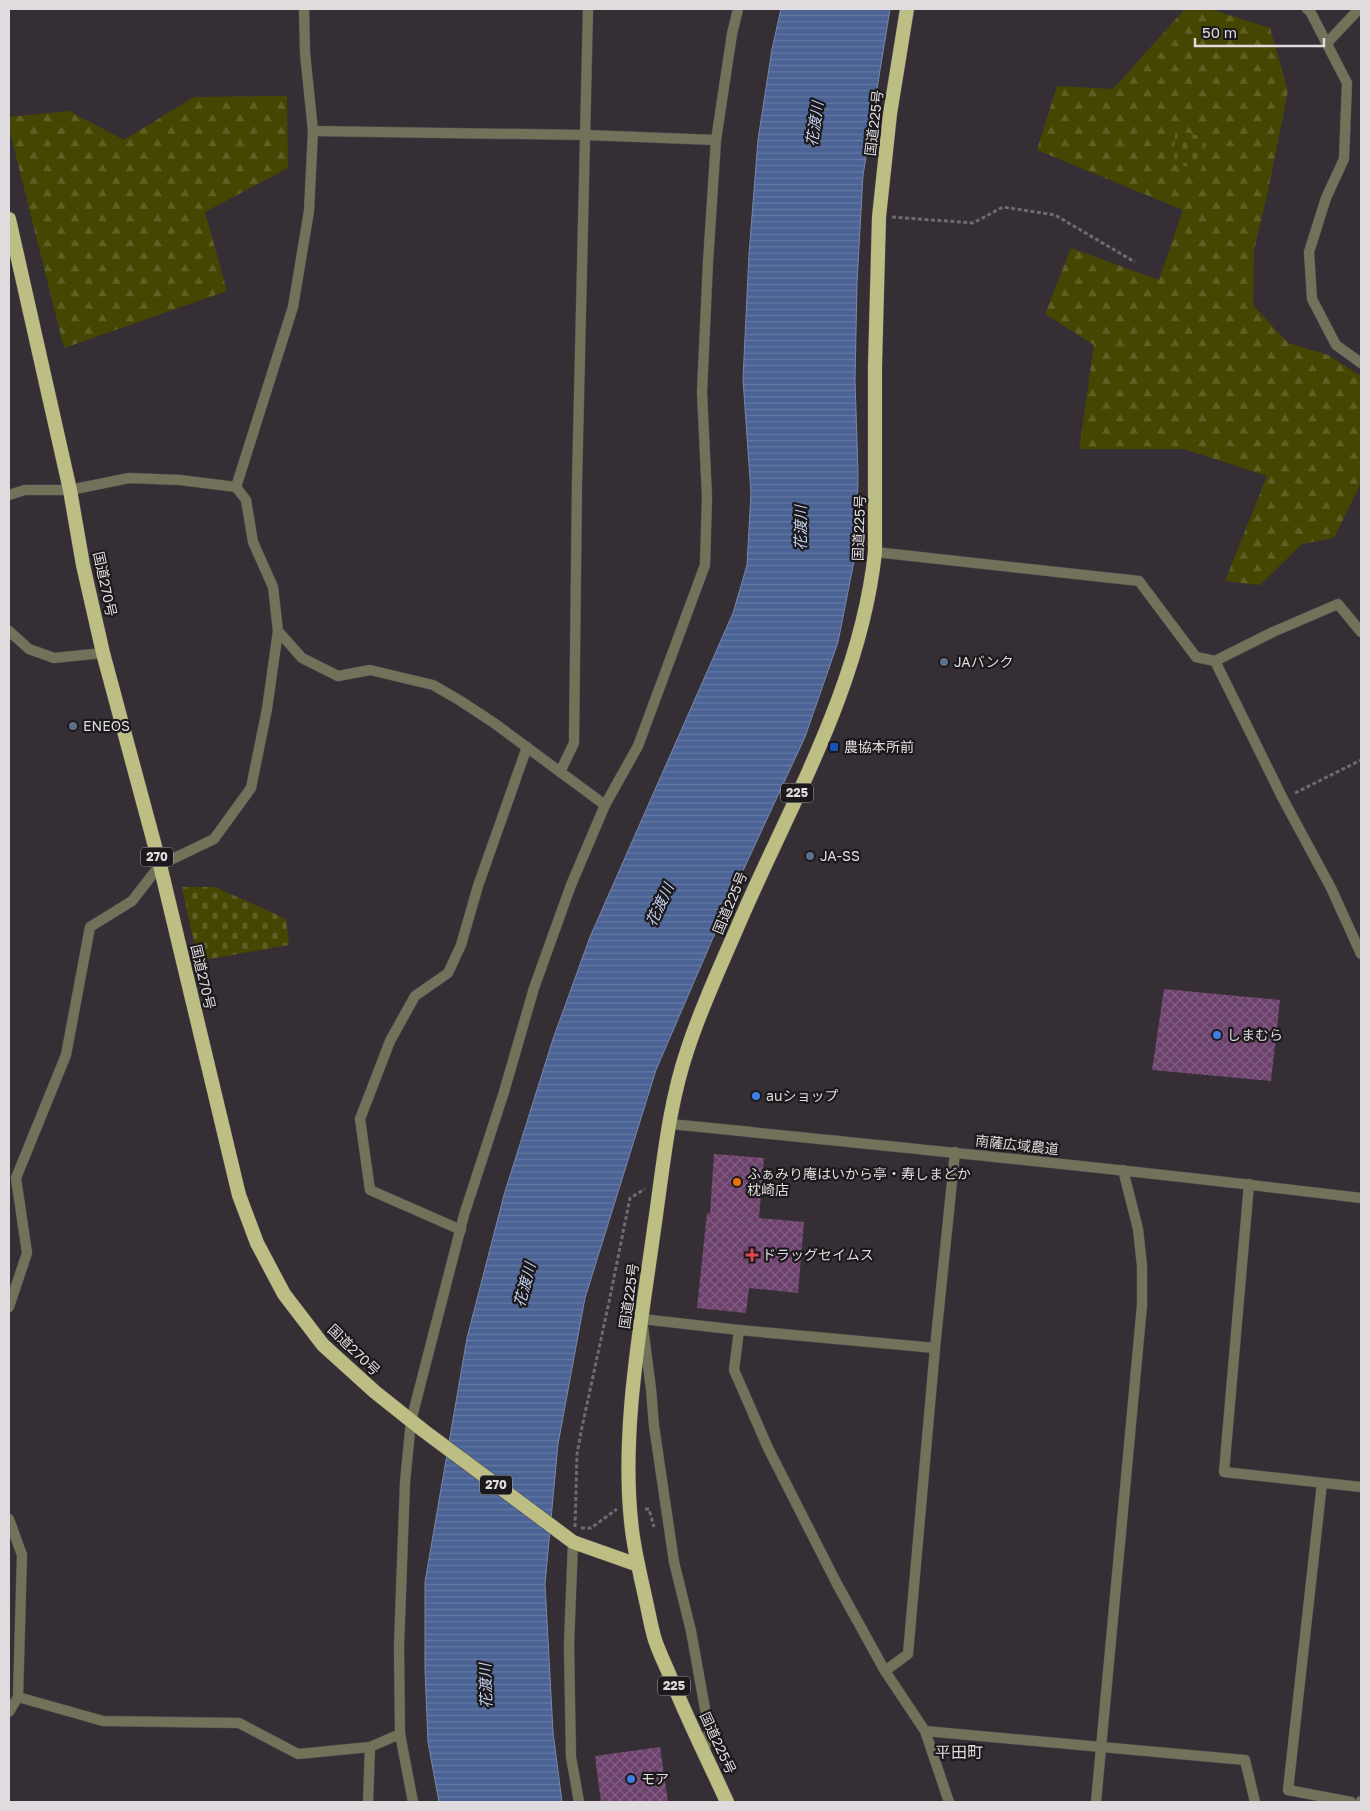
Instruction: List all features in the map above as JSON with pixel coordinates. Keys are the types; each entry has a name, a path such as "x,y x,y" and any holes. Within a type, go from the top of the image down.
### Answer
{"highway":[{"name":"国道225号","path":"727,1802 676,1692 655,1641 632,1530 629,1468 630,1421 642,1319 670,1124 687,1050 761,872 833,714 854,658 866,615 875,552 875,366 879,217 890,114 907,9"},
{"name":"国道270号","path":"9,220 70,490 83,565 103,653 160,865 224,1140 239,1195 257,1243 284,1294 323,1345 375,1392 424,1431 572,1536 638,1565"}],"street":[{"path":"236,487 293,307 310,211 313,131 305,52 304,9"},
{"path":"560,772 574,743 577,483 588,9"},
{"path":"413,1802 400,1734 399,1646 405,1482 411,1421 464,1215 504,1092 534,988 571,885 605,805 638,746 706,565 707,497 702,392 708,262 716,140 732,34 738,9"},
{"path":"1307,9 1310,11 1347,83 1344,159 1326,198 1309,252 1312,300 1336,346 1361,363"},
{"path":"1327,43 1359,9"},
{"path":"313,131 586,135 716,140"},
{"path":"9,495 25,490 70,490 129,478 180,480 236,487 246,500 253,542 273,587 278,631 267,709 251,788 214,839 160,865 132,901 90,928 66,1056 16,1178 27,1253 9,1307"},
{"path":"875,552 1140,581 1196,657 1215,661 1273,632 1338,604 1361,632"},
{"path":"9,631 29,649 54,658 103,653"},
{"path":"278,631 302,658 338,676 370,670 433,685 494,722 605,805"},
{"path":"1215,661 1283,798 1331,888 1361,954"},
{"path":"461,1230 370,1190 360,1119 390,1042 415,996 448,974 461,945 478,886 527,747"},
{"name":"南薩広域農道","path":"670,1124 955,1152 1361,1198"},
{"path":"885,1671 908,1654 935,1348 955,1152"},
{"path":"1096,1802 1142,1305 1142,1266 1138,1229 1122,1170"},
{"path":"1249,1184 1224,1472 1361,1487"},
{"path":"704,1752 709,1732 691,1632 674,1562 654,1426 652,1389 642,1319 935,1348"},
{"path":"739,1330 734,1370 768,1448 836,1584 885,1671 925,1731 949,1802"},
{"path":"1322,1483 1288,1790 1351,1802"},
{"path":"9,1519 22,1555 18,1697 9,1712"},
{"path":"572,1536 569,1645 571,1757 579,1802"},
{"path":"18,1697 103,1721 238,1723 298,1754 370,1747 400,1734"},
{"path":"925,1731 1246,1760 1255,1802"},
{"path":"368,1802 370,1747"}],"path":[{"path":"879,217 972,223 1004,207 1055,215 1135,262"},
{"path":"1283,798 1361,760"},
{"path":"617,1509 591,1528 572,1536 577,1454 630,1198 662,1179"},
{"path":"645,1508 649,1508 650,1513"}],"green space":[{"path":"1185,9 1210,9 1270,28 1288,91 1254,250 1253,305 1288,343 1328,355 1361,376 1361,483 1334,538 1302,544 1260,585 1225,581 1267,476 1184,449 1079,449 1094,345 1045,314 1071,248 1159,280 1183,210 1037,150 1057,86 1113,89"},
{"path":"287,96 288,168 205,212 227,291 64,348 9,128 9,117 69,111 124,140 194,97"},
{"path":"1175,129 1206,138 1201,173 1174,161"},
{"path":"182,887 215,887 286,919 289,945 198,961"}],"water":[{"name":"花渡川","path":"781,9 890,9 863,175 857,283 855,380 858,472 857,546 838,642 805,737 728,903 656,1070 585,1298 558,1444 545,1584 553,1732 562,1802 439,1802 428,1742 425,1669 425,1582 467,1338 504,1195 553,1039 590,937 733,613 747,565 751,493 743,379 749,254 758,140 772,49"}],"building":[{"name":"しまむら","path":"1164,989 1280,1000 1271,1081 1152,1070"},
{"name":"ドラッグセイムス","path":"714,1154 764,1158 759,1218 804,1222 798,1293 749,1288 746,1313 697,1308 707,1213 710,1214"},
{"name":"モア","path":"660,1747 668,1802 601,1802 595,1756"}],"place":[{"name":"JAバンク","path":"944,662"},
{"name":"ENEOS","path":"73,726"},
{"name":"農協本所前","path":"834,747"},
{"name":"JA-SS","path":"810,856"},
{"name":"しまむら","path":"1217,1035"},
{"name":"auショップ","path":"756,1096"},
{"name":"ふぁみり庵はいから亭・寿しまどか 枕崎店","path":"737,1182"},
{"name":"ドラッグセイムス","path":"752,1255"},
{"name":"モア","path":"631,1779"}],"district":[{"name":"平田町","path":"959,1752"}]}
